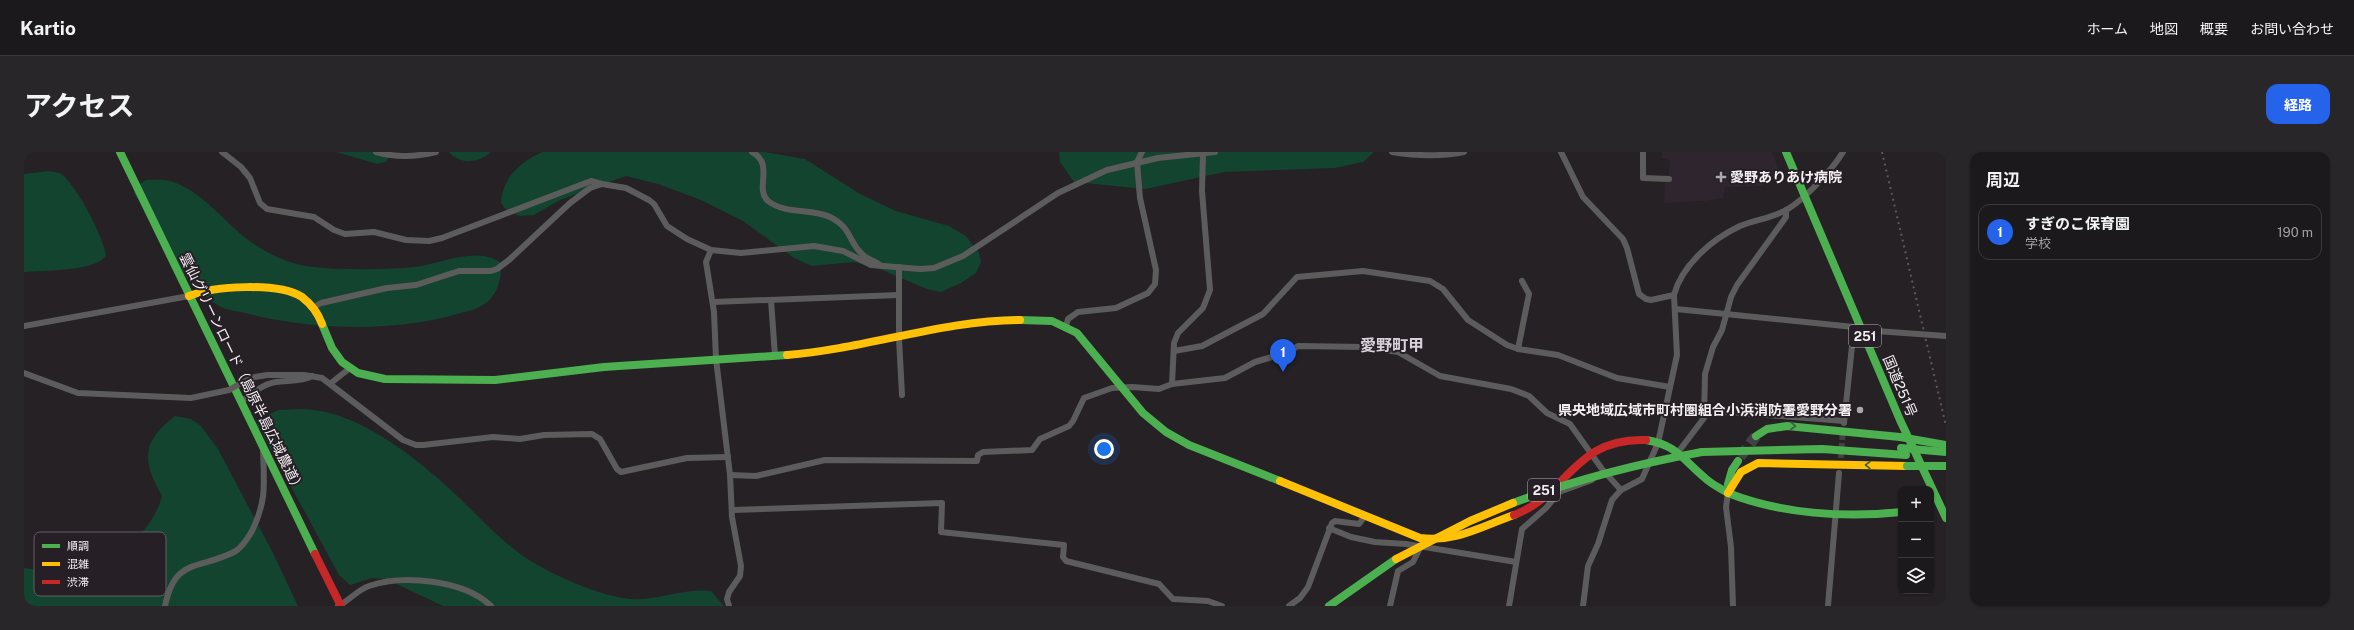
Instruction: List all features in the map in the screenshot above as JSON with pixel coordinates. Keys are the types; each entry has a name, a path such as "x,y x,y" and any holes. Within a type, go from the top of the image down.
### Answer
{"main road":[{"name":"雲仙グリーンロード（島原半島広域農道）","path":"120,152 341,606"},
{"name":"国道251号","path":"1786,152 1805,195 1858,327 1928,486"},
{"path":"189,296 208,290 270,288 296,293 314,307 323,321 336,353 350,368 358,374 378,379 483,381 614,366 775,356 859,347 942,328 1003,322 1044,320 1066,326 1086,342 1143,414 1166,432 1190,445 1365,516 1420,538 1437,541 1462,537 1531,507 1545,496 1574,466 1591,453 1607,446 1624,442 1658,442 1679,451 1705,477 1728,493 1756,503 1872,515 1898,512"},
{"path":"1756,436 1767,429 1787,426 1900,437 1946,445"},
{"name":"251","path":"1328,606 1396,559 1478,516 1566,482 1613,469 1702,452 1821,442 1903,451 1946,458"},
{"name":"251","path":"1903,451 1946,452"},
{"path":"1728,493 1729,480 1738,461"},
{"path":"1728,493 1741,472 1758,463 1946,466"},
{"name":"国道251号","path":"1934,500 1946,518"}],"street":[{"path":"222,152 241,167 250,178 260,203 267,209 314,217 334,230 345,234 374,232 406,240 429,241 442,238 591,181 626,188 649,200 667,226 687,239 711,250 741,253 814,246 843,251 867,264 920,269 949,263 998,234 1058,193 1107,170 1158,158 1215,152"},
{"path":"376,152 406,157 436,152"},
{"path":"752,152 762,159 764,164 764,194 768,201 784,209 830,217 850,233 862,255 881,266"},
{"path":"1066,326 1068,319 1078,312 1116,308 1148,293 1155,284 1156,270 1140,198 1137,162 1138,157 1142,152"},
{"path":"1392,152 1422,156 1442,156 1464,152"},
{"path":"1562,152 1583,197 1623,239 1627,248 1639,294 1646,299 1651,300 1674,295"},
{"path":"1643,152 1643,178 1669,179"},
{"path":"1583,606 1588,566 1598,544 1612,500 1621,490 1642,478 1658,442 1677,355 1676,309 1674,295 1676,285 1685,272 1718,239 1740,226 1786,210 1805,195 1824,176 1843,152"},
{"path":"1172,384 1174,342 1178,333 1203,308 1210,290 1202,191 1203,154"},
{"path":"314,307 321,303 373,291 416,285 460,271 491,271 497,269 509,260 570,203 590,188 602,184"},
{"path":"1679,451 1704,418 1705,374 1713,346 1722,330 1737,285 1786,217 1786,210"},
{"path":"711,250 706,262 713,302 716,359 730,475 732,510 741,566 740,576 729,592 729,606"},
{"path":"899,267 899,338 902,395"},
{"path":"1174,351 1202,346 1263,314 1297,277 1363,271 1398,275 1430,281 1438,285 1468,320 1501,342 1518,349 1558,355 1617,378 1670,387"},
{"path":"1518,349 1529,294 1522,281"},
{"path":"713,302 900,295"},
{"path":"24,326 189,296"},
{"path":"771,300 775,356"},
{"path":"1676,309 1946,336"},
{"path":"1704,410 1844,423 1858,327"},
{"path":"730,475 756,476 825,460 977,461 978,455 983,452 1032,450 1040,439 1069,426 1084,398 1103,391 1121,388 1159,390 1172,384 1225,378 1255,362 1289,352 1298,346 1364,347 1398,352 1440,376 1511,388 1529,396 1547,412 1570,424 1602,469 1621,490"},
{"path":"330,383 350,368"},
{"path":"24,373 78,393 191,398 229,390 255,377 268,375 312,376 330,383 340,394 404,440 416,445 492,437 520,440 544,435 592,434 600,439 617,469 621,472 687,458 728,457"},
{"path":"241,402 263,386 275,382 302,380 312,376"},
{"path":"165,606 169,588 180,574 190,566 235,552 250,536 262,510 265,491 263,445"},
{"path":"1509,606 1520,534 1526,523 1546,508 1559,492 1589,483 1602,469"},
{"path":"1828,606 1837,512 1839,473"},
{"path":"1728,493 1726,507 1731,548 1733,606"},
{"path":"732,510 942,503 941,532 1064,545 1063,557 1066,560 1159,584 1173,599 1208,601 1222,606"},
{"path":"1289,606 1300,598 1308,587 1329,528 1335,521 1359,524 1365,516"},
{"path":"1329,528 1363,539 1406,544 1420,548 1516,562"},
{"path":"1390,606 1398,571 1413,562 1420,548"},
{"path":"338,606 367,586 424,580 458,588 478,596 491,606"}],"shaded area":[{"name":"愛野ありあけ病院","path":"1662,152 1772,152 1780,173 1762,186 1725,187 1723,198 1704,201 1664,203 1665,181 1668,181 1670,160 1662,159"}],"green space":[{"path":"336,152 392,152 386,162 377,164"},
{"path":"449,152 491,152 476,160 464,161 453,156"},
{"path":"542,152 765,152 805,159 860,194 896,211 949,226 966,236 979,253 981,262 976,273 961,283 941,292 927,289 877,268 854,262 812,266 794,258 743,221 701,200 658,184 626,176 560,200 534,215 520,216 507,211 501,203 502,194 509,178 519,166"},
{"path":"1059,152 1374,152 1363,162 1335,168 1224,172 1146,189 1074,182 1060,162"},
{"path":"48,171 60,173 66,178 81,199 95,225 104,248 106,256 100,261 80,268 24,272 24,174"},
{"path":"146,180 167,180 183,186 202,198 248,240 273,255 293,263 304,266 335,269 388,269 414,267 458,257 480,256 490,257 500,262 500,281 491,298 479,307 436,319 409,324 353,327 325,326 271,319 228,309 219,306 201,293 185,276 171,257 145,210 134,194 136,186"},
{"path":"310,409 332,414 351,420 386,439 420,463 516,551 529,560 564,579 590,589 629,599 649,598 702,590 711,591 724,606 443,606 386,579 372,578 350,585 339,575 257,424 262,418 278,410"},
{"path":"175,416 191,419 200,425 218,449 273,553 298,606 24,606 24,568 34,569 34,596 166,596 166,532 142,532 150,523 162,496 151,472 148,462 148,452 156,434"}],"tunnel":[{"path":"1840,467 1843,430"},
{"path":"1740,457 1756,436"}],"railway":[{"path":"1882,152 1946,426"}],"traffic: fast":[{"path":"120,152 315,554"},
{"path":"1786,152 1900,420 1946,518"},
{"path":"1020,320 1052,321 1077,333 1143,413 1166,432 1189,445 1280,481"},
{"path":"322,324 332,348 342,362 358,373 385,379 495,380 604,367 787,355"},
{"path":"1756,436 1767,429 1787,426 1900,437"},
{"path":"1900,437 1946,445"},
{"path":"1646,440 1665,445 1672,449 1707,480 1728,493"},
{"path":"1901,448 1946,452"},
{"path":"1702,452 1822,449 1906,455"},
{"path":"1513,503 1606,473 1702,452"},
{"path":"1728,484 1732,470 1738,461"},
{"path":"1907,466 1946,466"},
{"path":"1728,493 1770,506 1813,513 1858,515 1898,512"},
{"path":"1329,606 1396,559"}],"traffic: slow":[{"path":"189,296 229,288 262,287 278,289 291,292 302,297 314,309 322,324"},
{"path":"787,355 845,347 933,329 991,321 1020,320"},
{"path":"1728,493 1741,472 1758,463 1907,466"},
{"path":"1280,481 1420,538 1433,539 1457,536 1514,515"},
{"path":"1396,559 1470,521 1513,503"}],"traffic: jam":[{"path":"1514,515 1532,506 1587,457 1603,448 1622,442 1646,440"},
{"path":"315,554 341,606"}],"place":[{"name":"愛野ありあけ病院","path":"1721,177"},
{"name":"すぎのこ保育園","path":"1283,372"},
{"name":"県央地域広域市町村圏組合小浜消防署愛野分署","path":"1860,410"}],"district":[{"name":"愛野町甲","path":"1392,345"}]}
